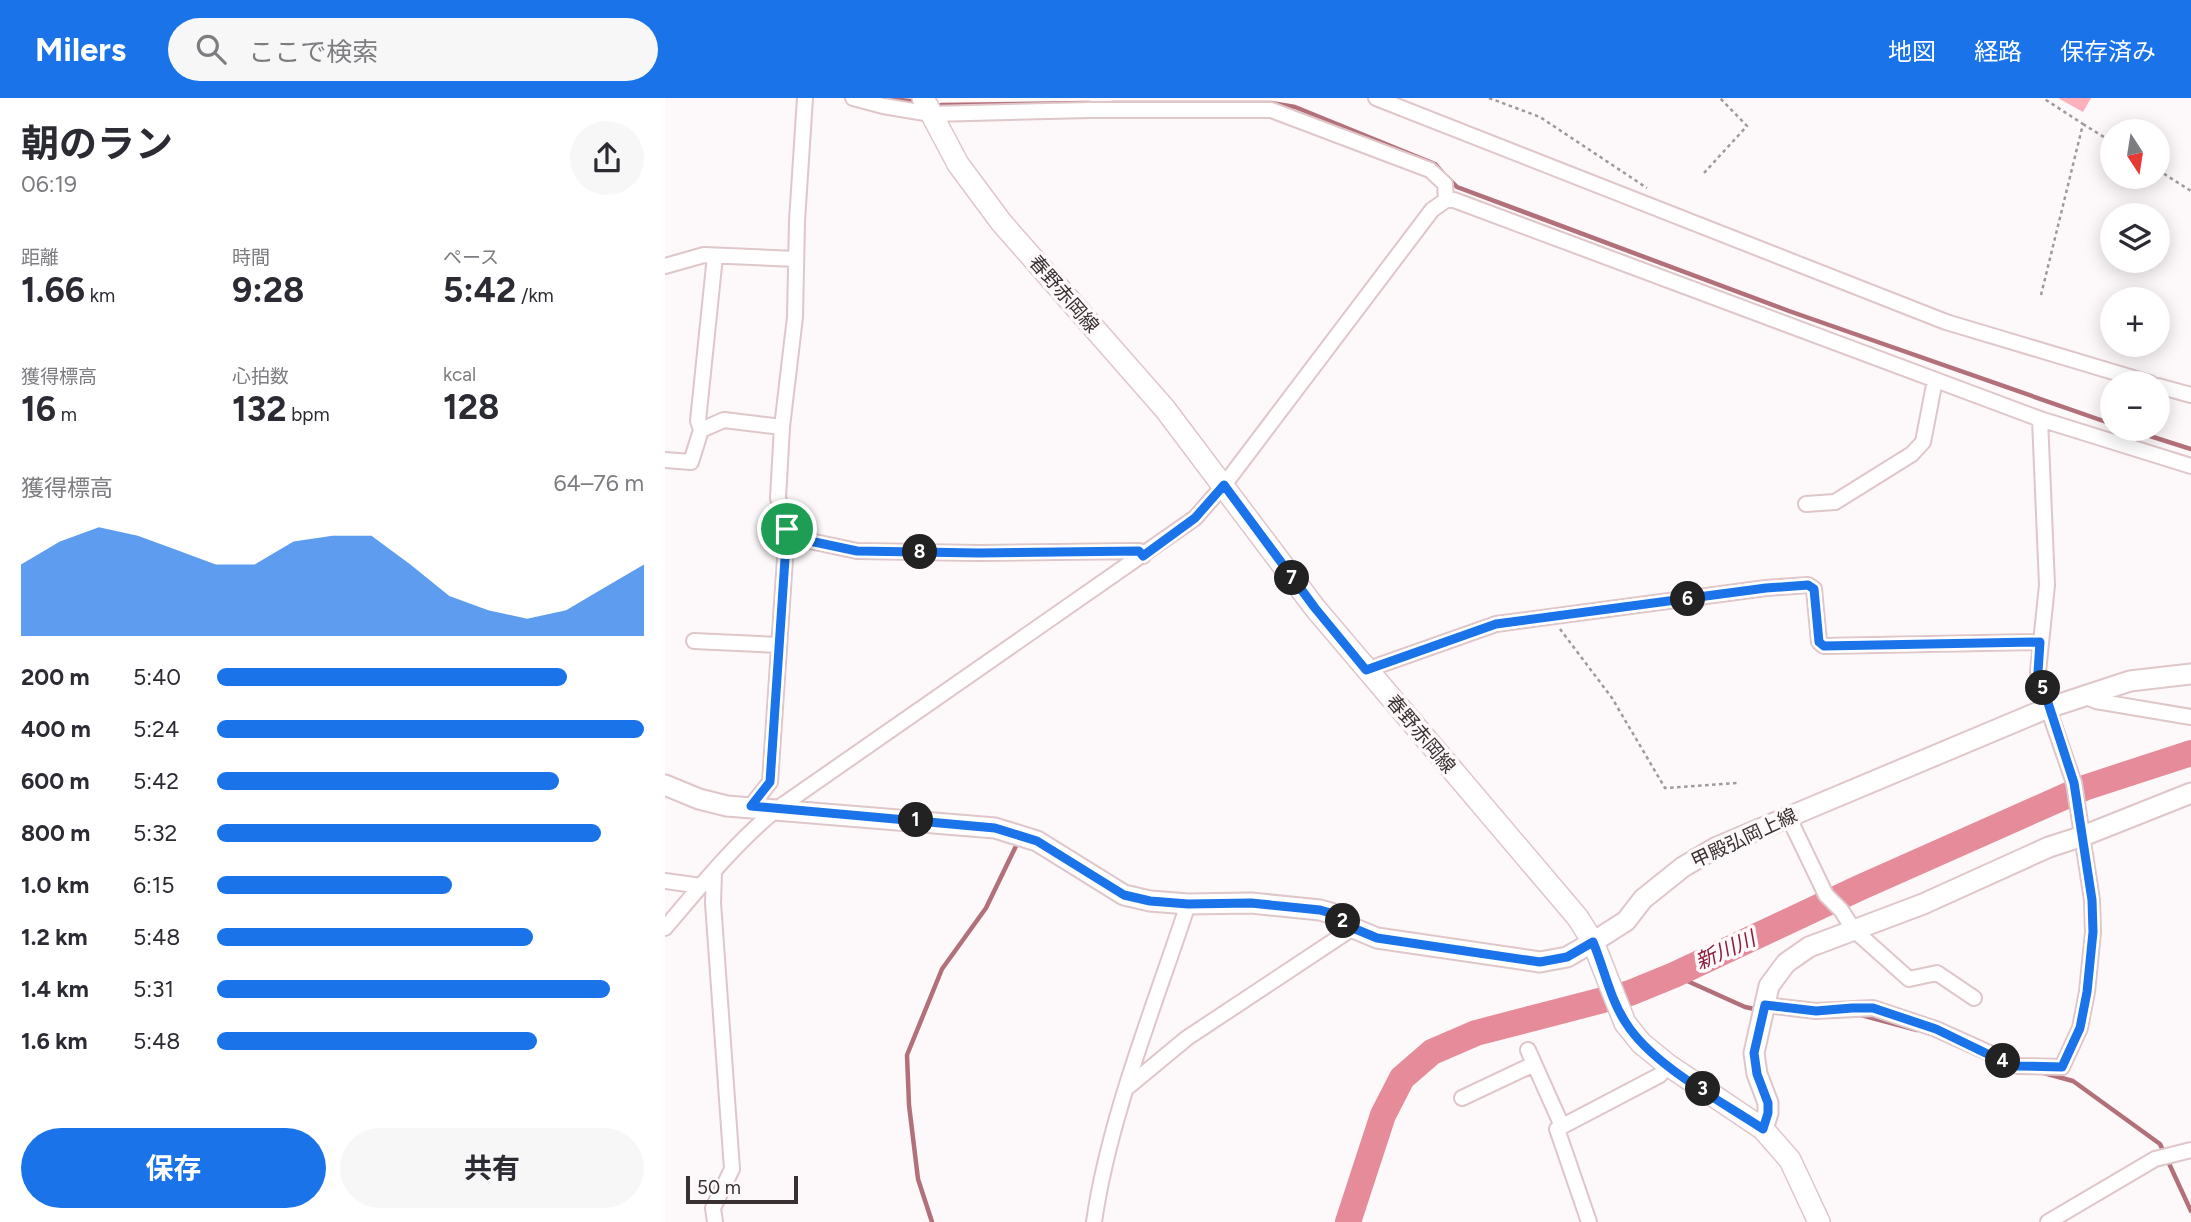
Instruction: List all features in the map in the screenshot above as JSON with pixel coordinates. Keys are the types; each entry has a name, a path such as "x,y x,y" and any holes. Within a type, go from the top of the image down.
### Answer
{"main road":[{"name":"春野赤岡線","path":"927,106 958,164 1001,222 1165,409 1315,608 1569,908 1593,942 1625,1023 1641,1043 1668,1065 1763,1129 1790,1160 1819,1222"},
{"name":"甲殿弘岡上線","path":"665,785 699,799 727,806 995,828 1037,841 1124,895 1150,901 1188,904 1251,903 1320,910 1334,914 1353,928 1377,938 1540,962 1567,957 1593,942 1626,920 1643,899 1683,867 1717,847 2048,708 2130,681 2191,674"},
{"path":"1763,1129 1768,1103 1757,1074 1754,1053 1769,986 1786,963 1809,947 1923,904 2049,846 2083,836 2191,793"}],"street":[{"path":"751,806 770,782 787,529 778,498 782,427 795,317 805,98"},
{"path":"853,98 883,106 1271,110 1430,170 1445,184 1446,200"},
{"path":"1376,98 1946,322 2110,371"},
{"path":"665,928 713,872 777,809 1195,518 1224,485 1432,210 1446,200 1454,200 2040,419 2191,466"},
{"path":"665,266 704,255 796,259"},
{"path":"665,460 691,462 701,430 698,421 715,256"},
{"path":"1806,504 1835,502 1912,454 1923,442 1935,380"},
{"path":"2170,389 2191,395"},
{"path":"1764,1010 1873,1008 1936,1029 2018,1066 2062,1067 2080,1028 2087,992 2093,932 2092,900 2074,783 2038,672 2047,585 2040,419"},
{"path":"701,430 724,420 782,427"},
{"path":"787,529 805,540 857,551 979,553 1114,550 1139,551 1143,556"},
{"path":"1366,670 1496,624 1766,588 1808,585 1814,589 1819,642 1824,646 2040,642"},
{"path":"694,641 779,645"},
{"path":"2084,696 2096,701 2191,718"},
{"path":"1788,816 1826,895 1854,930 1909,979 1937,973 1974,998"},
{"path":"713,872 732,1169 713,1208 715,1222"},
{"path":"665,881 701,886"},
{"path":"1094,1222 1099,1184 1188,904"},
{"path":"1128,1087 1187,1038 1353,928"},
{"path":"1462,1097 1531,1057 1562,1126"},
{"path":"1589,1222 1557,1129 1660,1075 1668,1065"},
{"path":"2048,1222 2155,1159 2182,1152 2191,1165"}],"path":[{"path":"1489,98 1540,117 1648,189"},
{"path":"1704,173 1747,126 1720,98"},
{"path":"2043,98 2100,135"},
{"path":"2041,295 2083,124"},
{"path":"2170,178 2191,191"},
{"path":"1552,618 1612,698 1665,788 1737,783"}],"shaded area":[{"path":"2058,98 2091,98 2083,112"}],"waterway":[{"path":"881,98 910,101"},
{"path":"941,105 1089,103"},
{"path":"1112,103 1271,103 1295,107 1435,164 1442,172"},
{"path":"1448,178 1457,187 1789,311 2100,420"},
{"path":"2166,441 2191,449"},
{"name":"新川川","path":"1348,1222 1383,1115 1402,1078 1432,1052 1476,1033 1630,993 2084,788 2191,753"},
{"path":"932,1222 918,1179 909,1105 907,1055 942,969 986,908 1016,846"},
{"path":"1674,975 1745,1007 1759,1010"},
{"path":"1861,1015 1917,1030"},
{"path":"1813,1017 1839,1016"},
{"path":"2040,1072 2073,1081 2160,1144 2191,1211"}],"route":[{"path":"1224,485 1315,608 1366,670 1496,624 1766,588 1808,585 1814,589 1819,642 1824,646 2040,642 2038,672 2074,783 2092,900 2093,932 2087,992 2080,1028 2062,1067 2018,1066 1936,1029 1873,1008 1816,1011 1765,1005 1754,1053 1757,1074 1768,1103 1763,1129 1668,1065 1641,1043 1625,1023 1593,942 1567,957 1540,962 1377,938 1353,928 1334,914 1320,910 1251,903 1188,904 1150,901 1124,895 1037,841 995,828 751,806 770,782 787,529 805,540 857,551 979,553 1102,550 1139,551 1143,556 1195,518 1224,485"}]}
